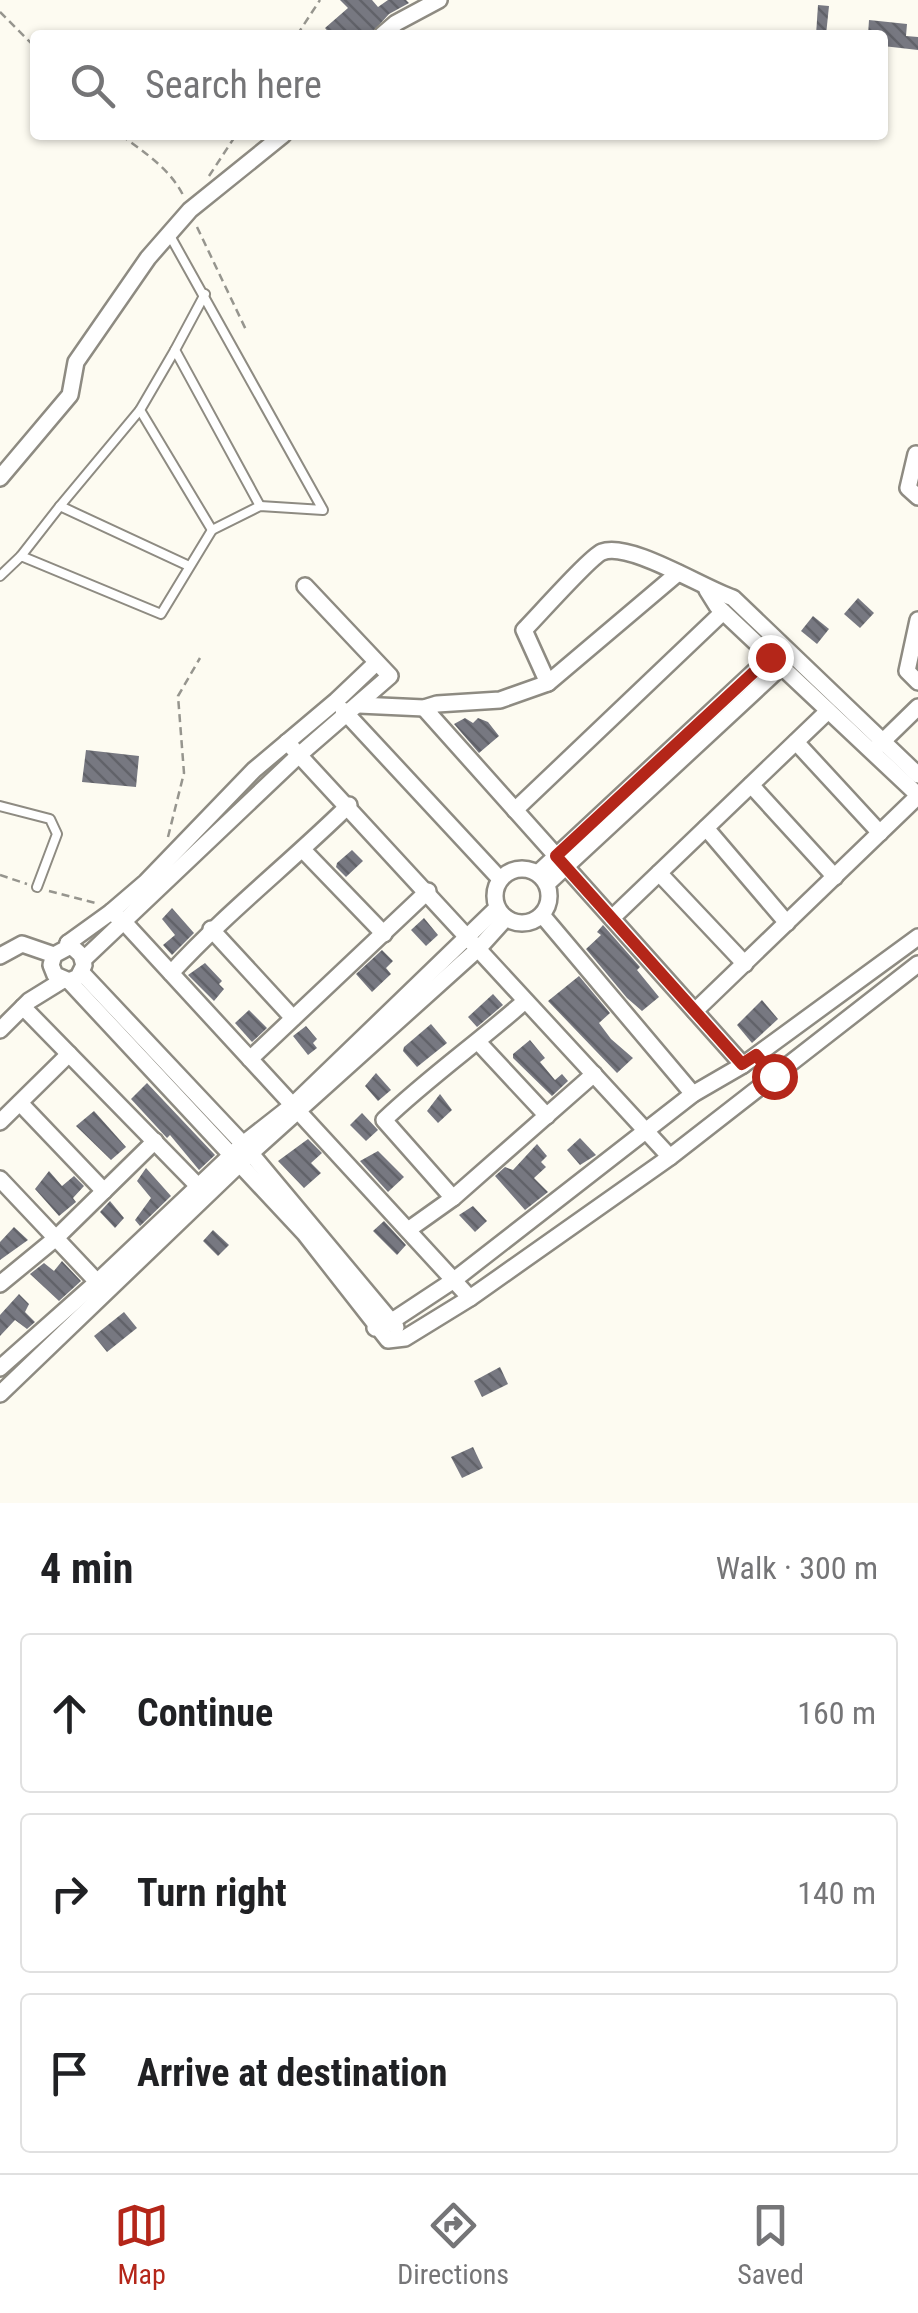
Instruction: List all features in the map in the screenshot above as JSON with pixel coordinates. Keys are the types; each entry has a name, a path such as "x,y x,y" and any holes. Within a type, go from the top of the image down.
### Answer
{"street":[{"path":"388,30 439,0"},
{"path":"0,478 70,395 76,362 137,273 190,210 277,140"},
{"path":"916,454 908,488 918,497"},
{"path":"548,683 524,630 601,552 624,550 678,573 706,590 734,598 878,747 918,796 695,1012"},
{"path":"353,710 500,700 548,683 678,573"},
{"path":"26,1004 52,960 68,943 115,912 254,770 353,710 390,676 305,586"},
{"path":"706,590 723,612 828,711 918,775"},
{"path":"515,810 723,612"},
{"path":"918,620 908,670 918,682"},
{"path":"293,748 376,662"},
{"path":"543,879 776,662"},
{"path":"336,702 353,710 500,878"},
{"path":"878,747 918,707"},
{"path":"424,708 695,1012 749,1060 774,1076"},
{"path":"612,918 828,711"},
{"path":"796,742 880,832"},
{"path":"293,748 670,1156"},
{"path":"750,785 835,876"},
{"path":"171,973 210,929 303,850 348,805"},
{"path":"706,828 787,923"},
{"path":"303,850 384,934"},
{"path":"522,868 543,879 550,895 542,915 524,923 502,913 495,894 506,873 522,868"},
{"path":"659,873 744,964"},
{"path":"250,1059 428,891"},
{"path":"115,912 470,1298"},
{"path":"0,1030 26,1004 74,973 115,912"},
{"path":"0,1393 198,1186 297,1108 502,913"},
{"path":"542,915 692,1094"},
{"path":"210,929 293,1018"},
{"path":"376,1328 454,1280 692,1094 749,1060 918,936"},
{"path":"68,943 74,973 404,1338"},
{"path":"0,956 22,944 52,960"},
{"path":"241,1154 376,1328 388,1340 404,1338 470,1298 670,1156 918,965 904,947"},
{"path":"52,960 54,975 74,973"},
{"path":"856,981 871,1000"},
{"path":"453,1198 384,1120 426,1080 525,1001"},
{"path":"26,1004 69,1054 198,1186"},
{"path":"808,1017 821,1040"},
{"path":"478,1042 547,1116"},
{"path":"0,1122 69,1054"},
{"path":"408,1230 453,1198 594,1074"},
{"path":"708,1085 726,1113"},
{"path":"20,1102 104,1191"},
{"path":"0,1284 56,1238 155,1141"},
{"path":"0,1368 102,1287 241,1154"},
{"path":"600,1166 620,1191"},
{"path":"0,1179 102,1287"},
{"path":"552,1205 570,1226"},
{"path":"507,1241 522,1260"}],"lane":[{"path":"20,556 161,614 212,530 260,506 323,510 169,234"},
{"path":"0,576 140,410 205,294"},
{"path":"175,350 260,506"},
{"path":"140,410 212,530"},
{"path":"60,506 189,566"},
{"path":"0,806 50,819 57,834 37,888"}],"path":[{"path":"300,30 320,0"},
{"path":"0,12 30,42"},
{"path":"127,140 176,182 247,332"},
{"path":"204,184 233,140"},
{"path":"165,846 184,773 178,696 200,658"},
{"path":"0,875 115,912"}],"building":[{"path":"340,0 372,0 378,7 388,0 409,3 389,14 375,30 327,30 348,8"},
{"path":"818,5 829,6 827,30 816,30"},
{"path":"869,20 907,24 906,36 918,37 918,50 888,47 888,30 868,30"},
{"path":"858,598 874,613 860,628 844,614"},
{"path":"813,616 829,629 817,644 801,631"},
{"path":"465,718 473,723 478,718 488,722 499,736 479,753 454,724"},
{"path":"86,750 139,756 136,787 82,782"},
{"path":"352,850 363,861 346,877 336,867"},
{"path":"172,908 194,933 172,955 163,945 175,935 162,919"},
{"path":"424,918 438,935 426,946 411,930"},
{"path":"603,925 640,967 637,970 659,997 642,1011 586,949 601,935 597,932"},
{"path":"382,950 393,961 386,968 391,974 372,992 356,974"},
{"path":"205,963 222,981 219,984 224,989 214,1001 188,975"},
{"path":"579,976 610,1013 599,1023 633,1058 617,1073 548,1001"},
{"path":"493,994 503,1005 477,1027 468,1017"},
{"path":"762,1000 778,1019 752,1043 737,1025"},
{"path":"249,1010 267,1028 252,1042 235,1023"},
{"path":"431,1024 447,1043 417,1067 403,1051 404,1047"},
{"path":"306,1026 317,1039 313,1043 317,1048 308,1055 293,1036"},
{"path":"530,1040 545,1058 540,1062 555,1080 562,1074 568,1081 552,1096 513,1058"},
{"path":"376,1073 391,1090 378,1101 365,1086"},
{"path":"147,1083 215,1155 199,1170 170,1135 167,1138 131,1099"},
{"path":"440,1094 452,1110 438,1123 427,1111"},
{"path":"94,1111 126,1147 111,1160 76,1126"},
{"path":"362,1113 378,1130 366,1141 350,1125"},
{"path":"580,1138 596,1155 580,1165 567,1150"},
{"path":"308,1139 322,1153 311,1163 321,1173 304,1188 278,1161"},
{"path":"537,1144 547,1156 541,1162 546,1167 534,1178 548,1192 525,1210 495,1176 505,1167 513,1170"},
{"path":"378,1151 404,1177 388,1192 360,1161"},
{"path":"146,1168 171,1196 140,1226 135,1220 151,1198 137,1181"},
{"path":"49,1171 62,1186 74,1176 84,1186 73,1198 76,1202 59,1216 35,1189"},
{"path":"110,1201 124,1218 115,1228 100,1212"},
{"path":"473,1206 487,1221 475,1232 459,1215"},
{"path":"384,1221 406,1245 397,1255 373,1231"},
{"path":"14,1227 28,1240 0,1260 0,1242"},
{"path":"213,1230 229,1245 218,1256 203,1241"},
{"path":"62,1261 81,1281 59,1301 30,1274 44,1263 54,1271"},
{"path":"19,1294 29,1304 25,1312 35,1322 27,1329 15,1320 0,1336 0,1315"},
{"path":"124,1312 137,1328 107,1352 94,1336"},
{"path":"500,1367 508,1384 482,1397 474,1381"},
{"path":"473,1447 483,1468 462,1478 451,1457"}],"route":[{"path":"770,657 556,856 742,1064 756,1055 774,1076"}]}
